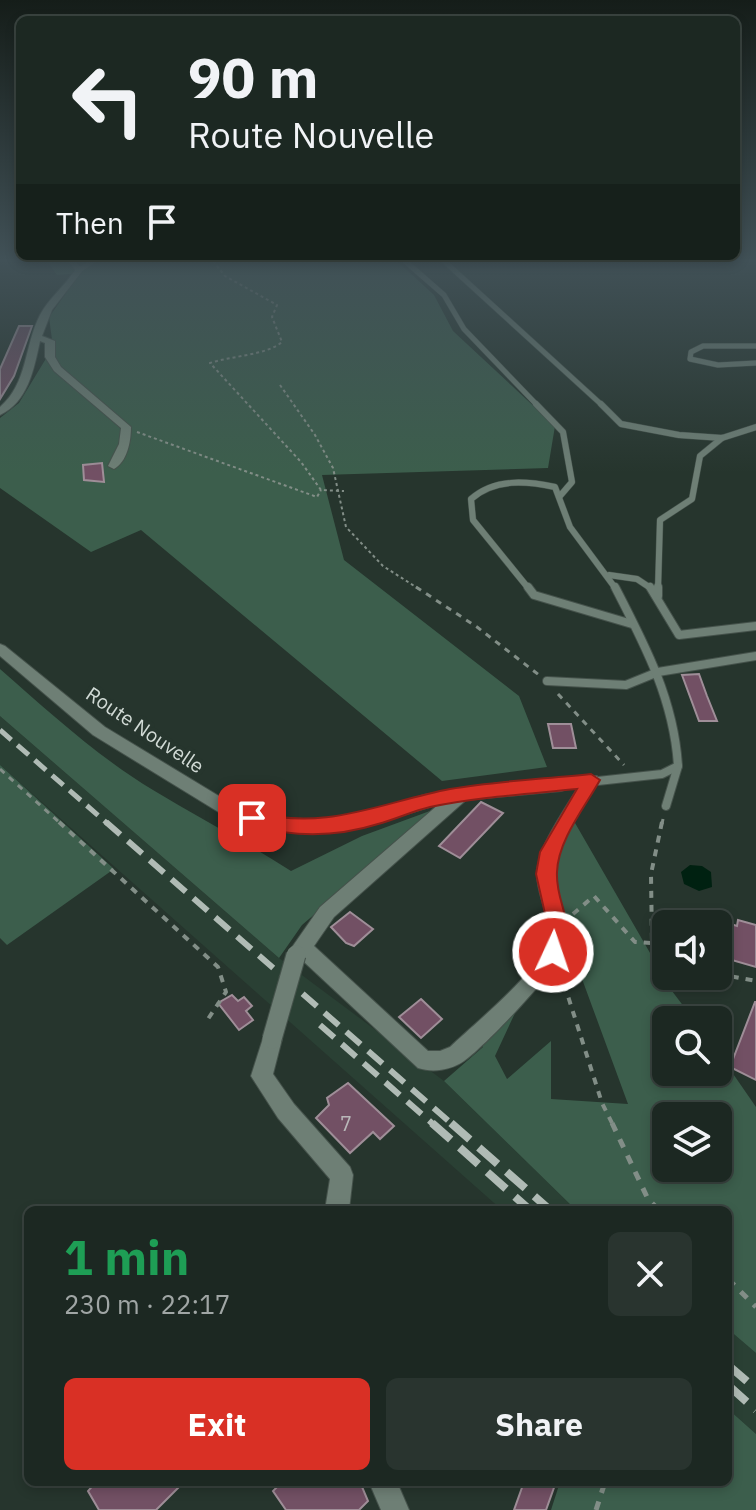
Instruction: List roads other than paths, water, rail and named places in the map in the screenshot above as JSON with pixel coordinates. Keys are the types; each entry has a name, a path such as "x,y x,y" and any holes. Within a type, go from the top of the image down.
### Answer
{"street":[{"path":"0,412 21,391 31,373 41,331"},
{"path":"39,338 50,341 50,357 57,369 126,427 125,444 114,466"},
{"name":"Route Nouvelle","path":"0,649 99,731 231,812 274,825 325,827 374,818 424,801 463,794 561,785"},
{"path":"299,951 425,1061 440,1061 457,1054 528,985 553,952 559,927 546,874 550,852 591,780"},
{"path":"338,1206 342,1175 286,1111 262,1076 272,1039 299,951 327,912 463,794"},
{"path":"385,1486 395,1510"}],"lane":[{"path":"466,331 563,432 572,482 560,496"},
{"path":"521,331 542,353 576,377 621,424 722,438"},
{"path":"756,346 703,346 691,352 690,359 718,365 756,363"},
{"path":"658,596 660,520 692,499 700,456 722,438 756,427"},
{"path":"632,624 534,595 473,520 471,499 480,488 538,483 555,487 570,527 589,555 609,575 658,672 676,733 678,766 666,806"},
{"path":"609,575 633,575 647,582 679,635 756,626"},
{"path":"547,681 626,685 658,672 756,656"},
{"path":"561,785 662,774 678,766"}],"railway":[{"path":"0,730 108,824"},
{"path":"106,822 453,1125"},
{"path":"320,1025 434,1125"},
{"path":"432,1123 525,1206"},
{"path":"451,1123 545,1206"},
{"path":"732,1368 756,1389"},
{"path":"732,1389 756,1410"}]}
